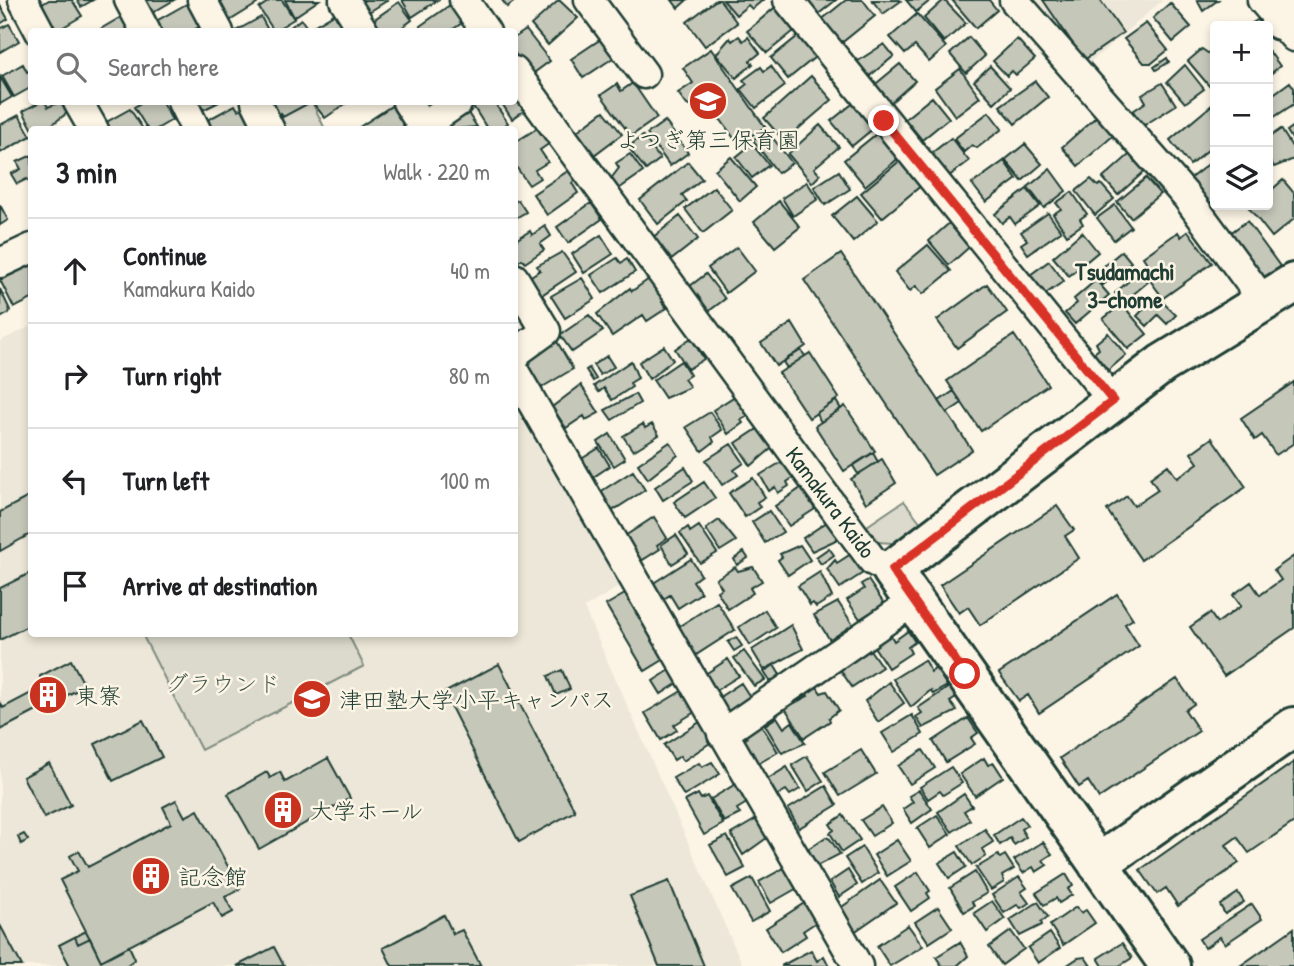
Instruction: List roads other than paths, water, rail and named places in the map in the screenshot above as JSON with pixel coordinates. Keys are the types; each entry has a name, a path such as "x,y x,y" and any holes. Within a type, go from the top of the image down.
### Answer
{"street":[{"path":"23,0 38,28"},
{"path":"129,0 144,28"},
{"path":"202,0 217,28"},
{"path":"344,0 362,28"},
{"path":"464,0 483,28"},
{"path":"589,0 644,74"},
{"path":"788,0 1113,401"},
{"path":"892,570 1162,364 1279,292 1186,196 1014,0"},
{"name":"Kamakura Kaido","path":"518,76 873,562 892,570 1170,966"},
{"path":"80,105 92,126"},
{"path":"184,105 194,126"},
{"path":"258,105 268,126"},
{"path":"409,105 423,126"},
{"path":"427,126 454,105"},
{"path":"0,263 28,250"},
{"path":"518,284 547,331 518,351"},
{"path":"518,378 858,966"},
{"path":"722,734 914,601"},
{"path":"1098,864 1294,727"}],"place":[{"name":"よつぎ第三保育園","path":"708,101"},
{"name":"東寮","path":"48,695"},
{"name":"津田塾大学小平キャンパス","path":"312,699"},
{"name":"大学ホール","path":"283,810"},
{"name":"記念館","path":"151,876"}],"district":[{"name":"Tsudamachi 3-chome","path":"1125,285"}],"park label":[{"name":"グラウンド","path":"223,683"}]}
